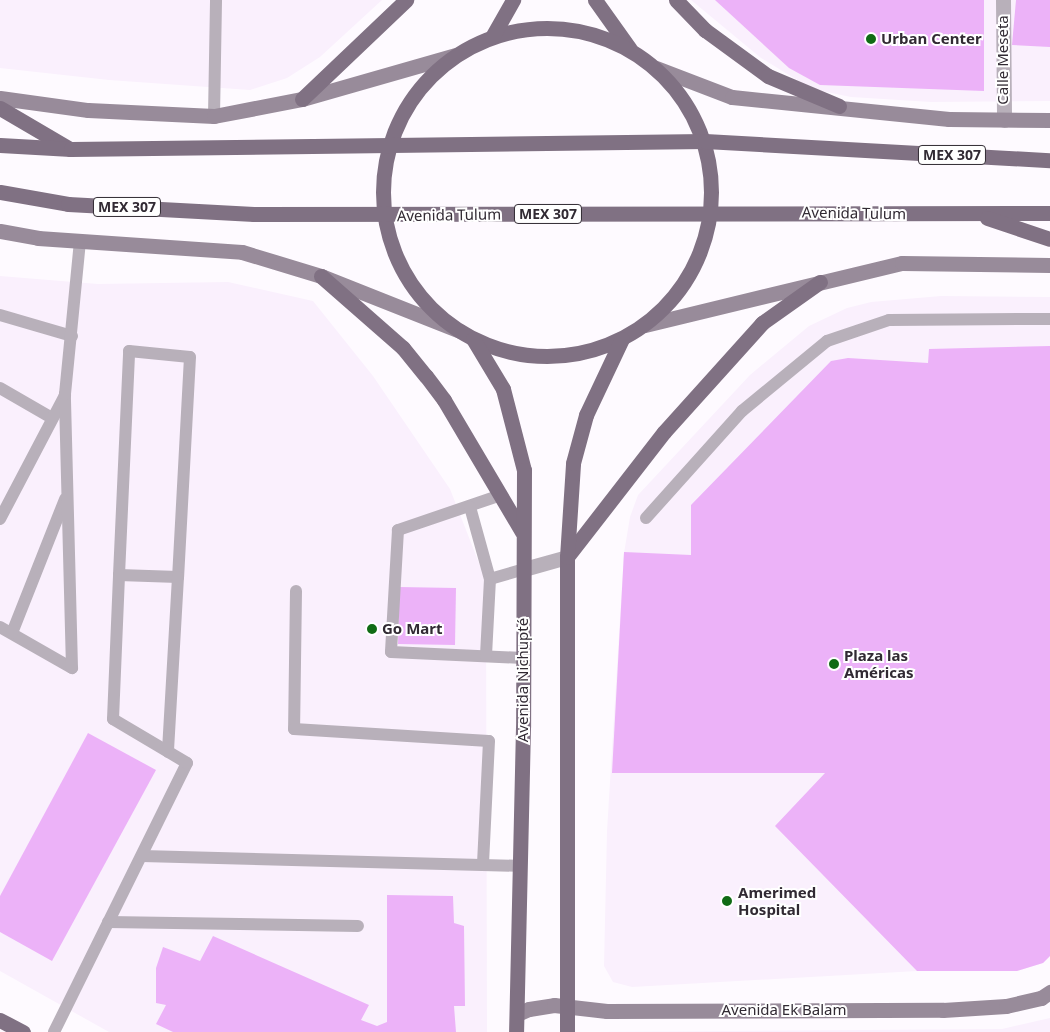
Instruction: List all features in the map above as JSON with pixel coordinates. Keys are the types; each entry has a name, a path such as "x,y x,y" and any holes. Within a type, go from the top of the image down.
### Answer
{"main road":[{"path":"302,99 406,0"},
{"path":"492,37 513,0"},
{"path":"595,0 630,50"},
{"path":"676,0 705,30 768,76 839,106"},
{"path":"527,28 563,28 598,35 630,50 656,68 685,102 705,141 711,177 710,212 700,253 685,282 645,325 622,339 586,352 548,357 509,352 474,339 460,331 428,306 412,286 391,240 385,216 385,173 390,145 400,120 418,91 435,71 455,55 492,37 527,28"},
{"path":"0,108 71,149"},
{"name":"MEX 307","path":"0,145 71,149 705,141 1050,160"},
{"name":"Avenida Tulum","path":"0,192 68,204 254,214 385,216 710,212 976,215 1050,213"},
{"path":"976,215 1050,239"},
{"path":"321,276 403,348 444,400 523,534"},
{"path":"567,557 664,432 762,323 820,282"},
{"name":"Avenida Nichupté","path":"474,339 504,389 524,470 523,658 516,1032"},
{"path":"567,1032 567,557 576,454 586,415 622,339"},
{"path":"0,1020 23,1032"}],"street":[{"name":"Calle Meseta","path":"1003,0 1004,120"},
{"path":"0,98 88,110 214,116 302,99 455,55"},
{"path":"656,68 732,98 839,106 949,119 1050,120"},
{"path":"0,231 80,241 151,243 242,252 321,276 460,331"},
{"path":"645,325 902,264 1050,265"},
{"path":"524,569 567,557"},
{"name":"Avenida Ek Balam","path":"517,1014 542,1005 607,1011 943,1010 1006,1006 1041,998 1050,992"}],"lane":[{"path":"214,116 216,0"},
{"path":"0,627 72,668 65,394 80,241"},
{"path":"0,315 72,336"},
{"path":"646,518 742,411 827,341 889,320 1050,319"},
{"path":"54,1032 188,763 168,752 113,719 130,351 190,357 168,752"},
{"path":"0,388 52,418"},
{"path":"0,519 65,394"},
{"path":"12,634 67,494"},
{"path":"501,495 398,530 391,652 523,658"},
{"path":"470,507 490,579 486,656"},
{"path":"490,579 524,569"},
{"path":"119,575 178,577"},
{"path":"296,591 294,729 489,741 483,864"},
{"path":"142,856 518,866"},
{"path":"108,922 358,926"}],"shaded area":[{"path":"0,0 382,0 320,57 287,78 250,90 109,80 0,68"},
{"name":"Urban Center","path":"691,0 1050,0 1050,101 931,102 851,97 812,89 761,58"},
{"path":"0,276 98,284 228,282 313,301 373,376 450,489 486,581 487,1032 109,1032 0,971"},
{"name":"Plaza las Américas","path":"941,296 1050,297 1050,956 1043,963 1017,971 917,971 632,987 613,982 604,966 607,831 624,553 630,517 638,495 750,375 809,326 847,308 871,302"},
{"path":"1050,1018 1050,1032 592,1032 1002,1029"}],"building":[{"name":"Urban Center","path":"715,0 984,0 984,91 820,85 789,68"},
{"path":"1016,0 1050,0 1050,47 1012,45"},
{"name":"Plaza las Américas","path":"1050,346 1050,956 1043,963 1017,971 917,971 775,826 825,773 612,773 624,552 691,555 691,505 831,361 848,358 928,363 929,349"},
{"path":"399,587 456,588 455,645 398,644"},
{"path":"88,733 156,770 52,961 0,932 0,896"},
{"path":"387,895 453,896 454,923 464,926 465,1006 454,1006 456,1032 173,1032 156,1024 166,1005 156,1003 156,968 163,947 200,961 213,936 369,1005 361,1020 377,1026 387,1022"}],"place":[{"name":"Urban Center","path":"871,39"},
{"name":"Go Mart","path":"372,629"},
{"name":"Plaza las Américas","path":"834,664"},
{"name":"Amerimed Hospital","path":"727,901"}]}
